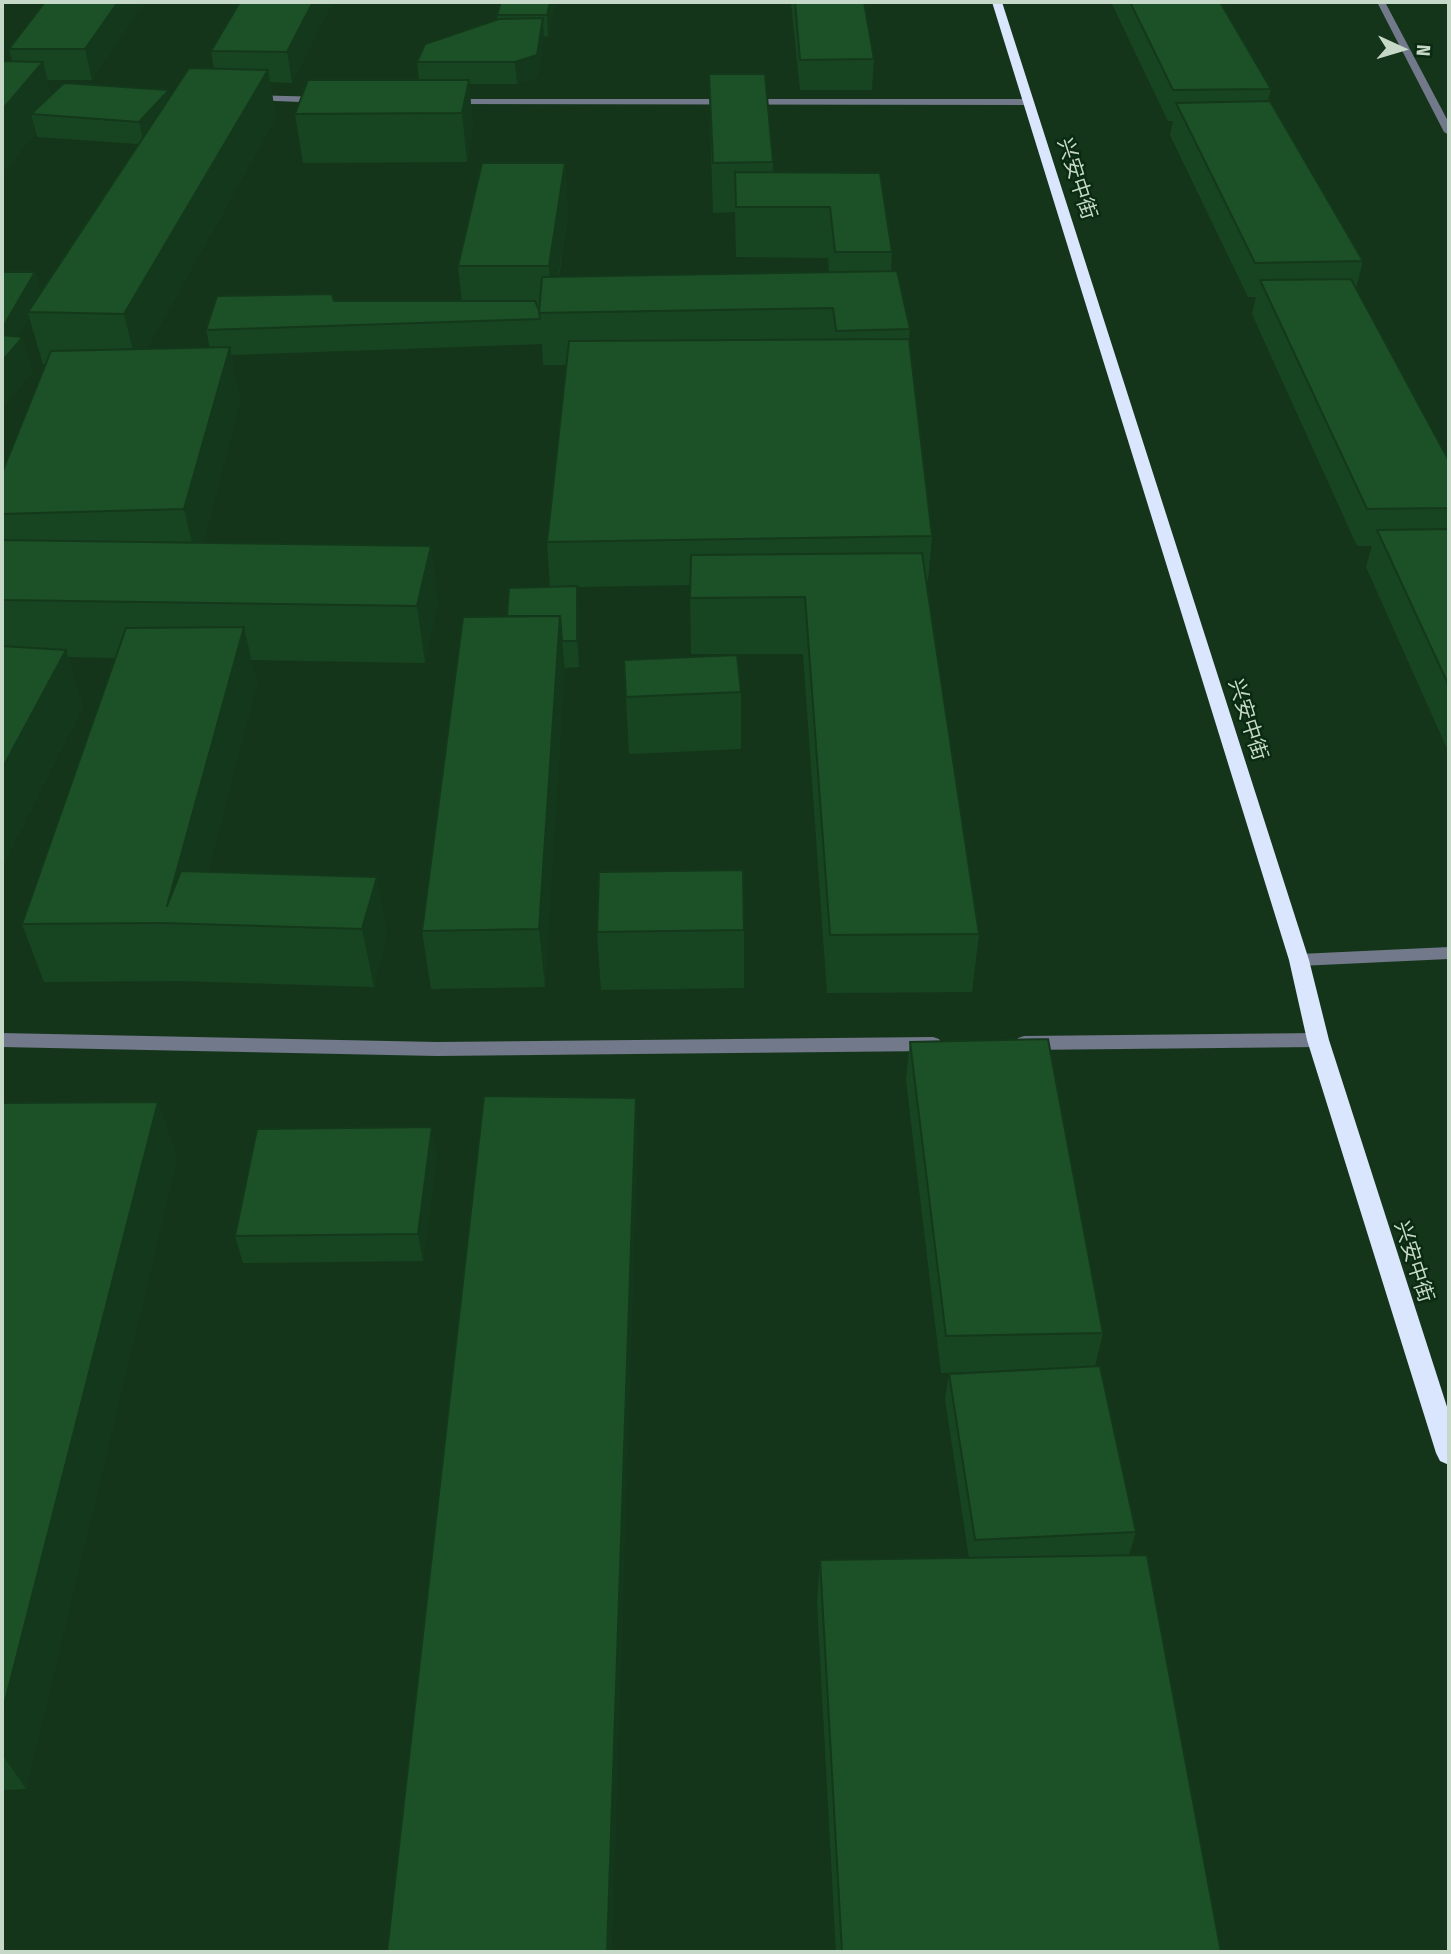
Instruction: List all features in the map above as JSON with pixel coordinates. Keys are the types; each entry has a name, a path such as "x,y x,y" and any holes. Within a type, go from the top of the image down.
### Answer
{"highway":[{"name":"兴安中街","path":"996,2 1299,960 1318,1040 1449,1453"}],"street":[{"path":"1381,2 1449,132"},
{"path":"245,97 339,100"},
{"path":"435,101 1028,102"},
{"path":"1299,960 1449,953"},
{"path":"2,1040 438,1049 955,1044"},
{"path":"1011,1043 1318,1040"}],"building":[{"path":"45,2 118,2 85,49 9,49"},
{"path":"240,2 313,2 287,52 211,51"},
{"path":"501,2 550,2 547,15 497,15"},
{"path":"795,2 864,2 874,59 800,60"},
{"path":"1130,2 1220,2 1271,89 1173,90"},
{"path":"543,18 537,55 515,62 417,62 425,44 499,19"},
{"path":"2,61 43,62 2,110"},
{"path":"189,68 268,70 124,314 28,312"},
{"path":"709,74 765,74 773,162 713,163"},
{"path":"308,80 469,80 462,113 295,114"},
{"path":"64,83 169,90 139,122 31,114"},
{"path":"1270,101 1363,261 1255,263 1176,103"},
{"path":"482,163 565,163 549,266 458,266"},
{"path":"735,172 880,173 892,252 835,252 830,207 736,207"},
{"path":"897,271 910,329 836,331 833,308 539,313 542,277"},
{"path":"2,272 35,272 3,327 2,327"},
{"path":"1351,279 1449,461 1449,508 1367,509 1260,280"},
{"path":"332,294 334,301 535,301 540,319 206,330 217,296"},
{"path":"2,335 23,337 2,361"},
{"path":"909,339 932,536 547,542 569,341"},
{"path":"230,347 184,509 2,514 2,473 51,351"},
{"path":"1449,529 1449,686 1377,530"},
{"path":"2,540 431,546 417,606 2,600"},
{"path":"922,553 979,934 830,935 805,597 690,598 691,555"},
{"path":"577,586 577,641 562,641 560,616 507,616 509,588"},
{"path":"560,616 539,929 422,931 463,617"},
{"path":"244,627 167,906 181,871 377,877 362,929 162,923 22,924 126,628"},
{"path":"2,646 66,650 2,769"},
{"path":"737,655 741,692 626,697 624,660"},
{"path":"743,870 744,930 597,932 599,872"},
{"path":"1048,1039 1103,1333 946,1336 910,1042"},
{"path":"484,1096 636,1098 607,1952 387,1952"},
{"path":"158,1102 2,1713 2,1103"},
{"path":"432,1127 418,1234 235,1236 257,1129"},
{"path":"1100,1366 1136,1532 975,1540 949,1374"},
{"path":"1147,1555 1221,1952 842,1952 820,1560"}]}
